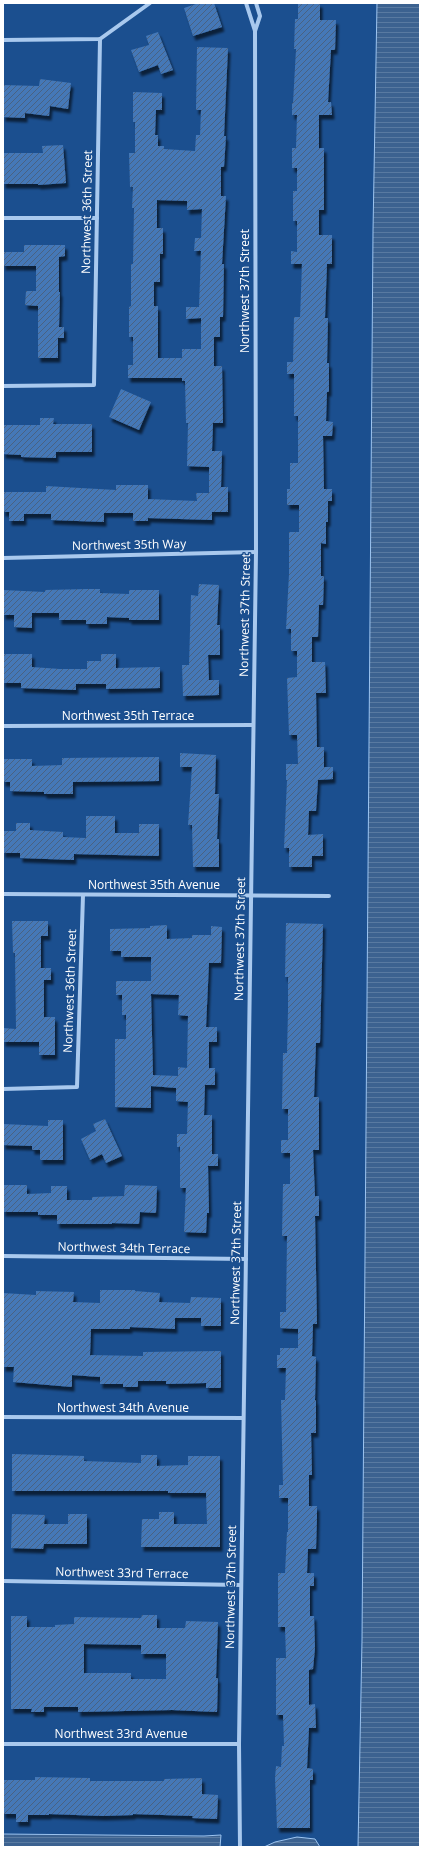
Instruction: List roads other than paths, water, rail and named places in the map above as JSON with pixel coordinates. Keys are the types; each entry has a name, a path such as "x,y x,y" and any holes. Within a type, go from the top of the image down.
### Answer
{"street":[{"path":"3,40 100,39 150,3 156,3"},
{"name":"Northwest 37th Street","path":"240,1847 239,1744 243,1418 256,552 255,31 246,3"},
{"name":"Northwest 37th Street","path":"255,31 260,16 256,3"},
{"name":"Northwest 36th Street","path":"3,386 94,385 100,39"},
{"path":"3,218 97,218"},
{"name":"Northwest 35th Way","path":"3,558 256,552"},
{"name":"Northwest 35th Terrace","path":"3,726 253,725"},
{"name":"Northwest 35th Avenue","path":"3,894 329,896"},
{"name":"Northwest 36th Street","path":"3,1089 77,1087 83,895"},
{"name":"Northwest 34th Terrace","path":"3,1256 246,1259"},
{"name":"Northwest 34th Avenue","path":"3,1417 243,1418"},
{"name":"Northwest 33rd Terrace","path":"3,1581 241,1585"},
{"name":"Northwest 33rd Avenue","path":"3,1744 239,1744"}],"water":[{"path":"377,3 420,3 420,1847 358,1847 362,1640 373,231"},
{"path":"3,1834 221,1835 220,1847 3,1847"},
{"path":"297,1837 315,1839 320,1847 264,1847 275,1842"}]}
